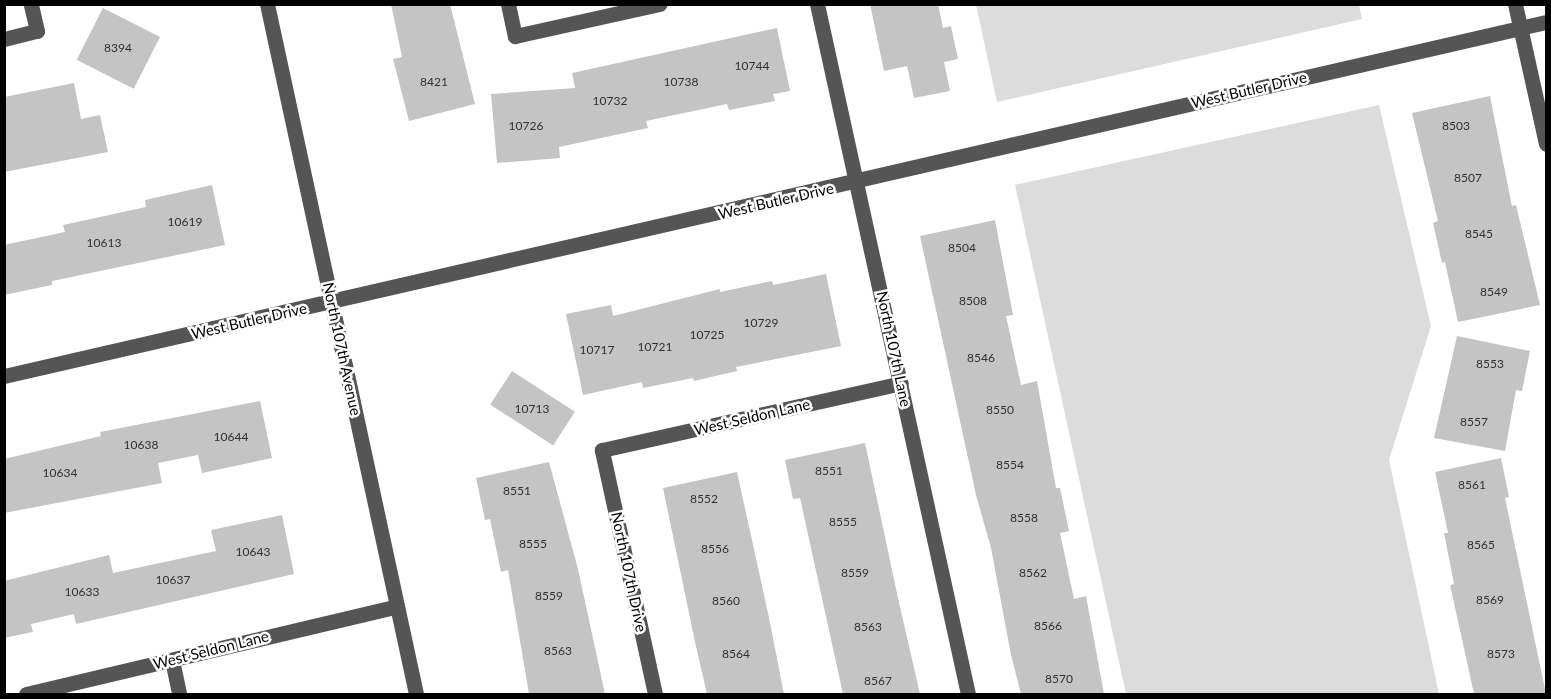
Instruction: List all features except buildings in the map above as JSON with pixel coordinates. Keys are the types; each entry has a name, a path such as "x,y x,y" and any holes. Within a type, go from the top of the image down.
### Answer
{"street":[{"path":"4,39 37,32 31,4"},
{"name":"North 107th Avenue","path":"267,4 416,694"},
{"path":"508,4 514,36 659,4"},
{"name":"North 107th Lane","path":"817,4 968,694"},
{"path":"1515,4 1546,144"},
{"name":"West Butler Drive","path":"4,376 1546,22"},
{"name":"West Seldon Lane","path":"602,450 901,383"},
{"name":"North 107th Drive","path":"602,450 655,694"},
{"name":"West Seldon Lane","path":"26,694 397,606"},
{"path":"172,660 179,694"}],"shaded area":[{"path":"976,5 1359,5 1362,19 997,102"},
{"path":"1379,105 1431,326 1389,460 1439,694 1126,694 1015,185"}]}
